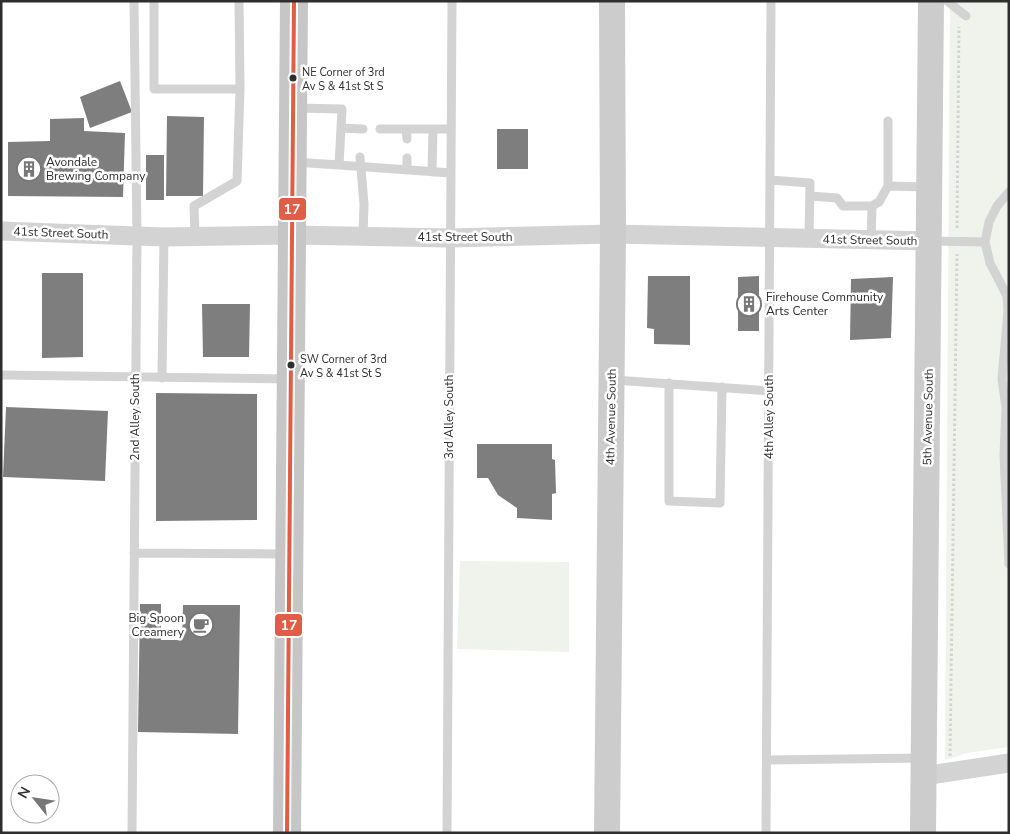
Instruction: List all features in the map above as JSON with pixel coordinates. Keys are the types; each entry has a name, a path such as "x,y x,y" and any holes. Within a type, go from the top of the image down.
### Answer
{"main road":[{"path":"287,833 294,1"}],"street":[{"name":"4th Avenue South","path":"607,833 613,234 612,1"},
{"name":"5th Avenue South","path":"922,833 930,241 931,1"},
{"name":"41st Street South","path":"1,231 164,237 293,235 450,238 613,234 930,241"},
{"path":"923,767 950,771 1009,763"}],"lane":[{"name":"2nd Alley South","path":"132,833 137,236 134,1"},
{"path":"154,1 154,89 240,89"},
{"path":"195,236 194,206 236,182 240,89 239,1"},
{"name":"3rd Alley South","path":"447,833 452,1"},
{"name":"4th Alley South","path":"766,833 768,760 771,1"},
{"path":"947,1 963,14"},
{"path":"294,108 342,109 339,165"},
{"path":"810,196 837,198 843,206 872,206 879,202 888,186 888,121"},
{"path":"341,128 360,132"},
{"path":"382,132 406,129 451,129"},
{"path":"406,129 407,139"},
{"path":"432,172 433,129"},
{"path":"360,157 359,167 364,204 363,236"},
{"path":"385,158 385,168"},
{"path":"407,158 407,170"},
{"path":"293,162 451,173"},
{"path":"770,180 810,183 809,238"},
{"path":"888,186 930,187"},
{"path":"1009,192 997,206 989,222 985,242 990,263 1007,296 1008,311 1002,379 1006,408 1004,455 1009,564"},
{"path":"871,240 872,206"},
{"path":"162,378 164,237"},
{"path":"930,241 985,242"},
{"path":"1,375 292,379"},
{"path":"612,380 770,391"},
{"path":"669,383 668,501 720,503 722,387"},
{"path":"134,553 290,554"},
{"path":"768,760 923,767"}],"path":[{"path":"950,771 957,242 963,14"}],"shaded area":[{"path":"950,1 1009,1 1009,747 967,753 945,760"},
{"path":"460,561 569,562 569,652 457,649"}],"building":[{"path":"120,81 132,112 90,128 80,97"},
{"path":"167,116 204,117 203,196 166,196"},
{"path":"84,118 84,131 125,133 123,197 8,196 8,142 50,141 50,119"},
{"path":"497,129 528,129 528,169 497,169"},
{"path":"146,155 164,155 164,200 146,200"},
{"path":"42,273 83,273 83,357 42,358"},
{"path":"648,276 690,276 690,345 654,344 654,329 647,328"},
{"name":"Firehouse Community Arts Center","path":"759,276 759,331 738,331 738,277"},
{"path":"893,277 891,338 850,340 851,279"},
{"path":"202,304 250,304 249,357 203,357"},
{"path":"156,393 257,394 257,520 156,521"},
{"path":"6,407 108,411 105,481 3,477"},
{"path":"477,444 552,444 552,459 555,460 556,493 552,494 552,520 517,518 517,508 498,495 488,478 477,478"},
{"path":"140,604 161,604 161,640 182,640 183,605 240,605 238,734 138,732"}],"transit line":[{"name":"17","path":"287,833 294,1"}],"place":[{"name":"NE Corner of 3rd Av S & 41st St S","path":"293,78"},
{"name":"Avondale Brewing Company","path":"29,169"},
{"name":"Firehouse Community Arts Center","path":"749,304"},
{"name":"SW Corner of 3rd Av S & 41st St S","path":"291,365"},
{"name":"Big Spoon Creamery","path":"201,625"}]}
